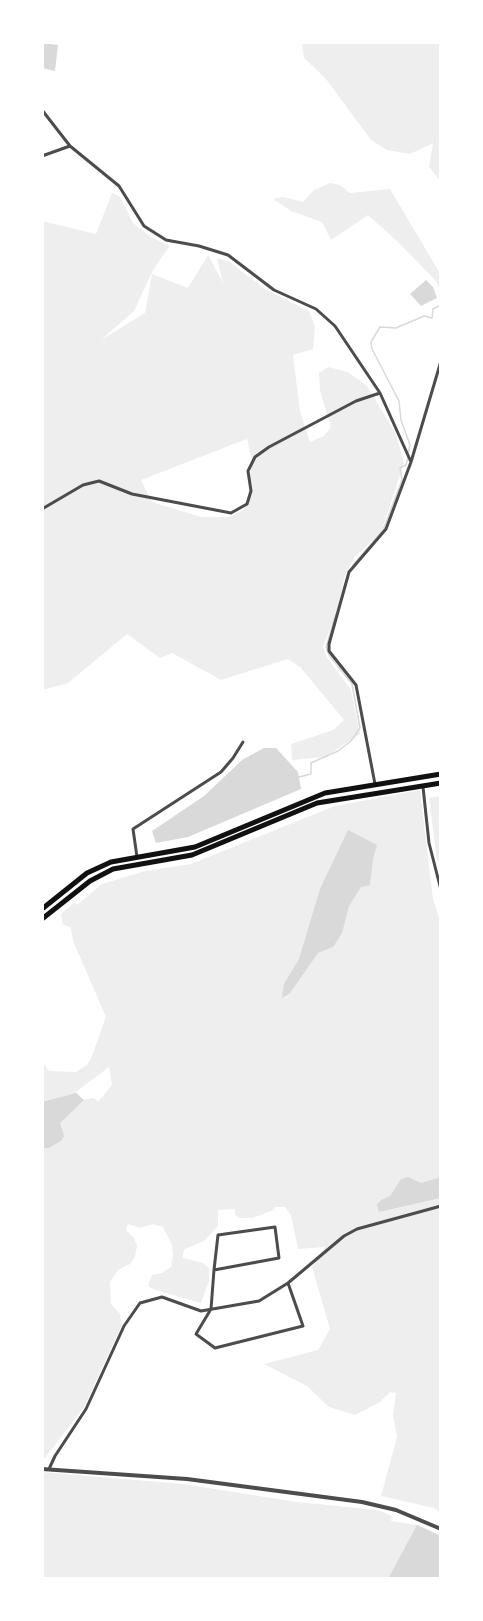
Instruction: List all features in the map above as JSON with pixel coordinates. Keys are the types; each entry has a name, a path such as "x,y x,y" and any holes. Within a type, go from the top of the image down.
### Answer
{"main road":[{"path":"42,909 87,873 111,862 195,847 302,801 341,789 441,774"},
{"path":"42,919 90,880 113,869 192,855 317,803 441,783"}],"street":[{"path":"42,110 70,146 119,186 140,222 150,231 166,240 199,246 228,255 274,290 316,309 335,326 381,393 411,462"},
{"path":"42,156 70,146"},
{"path":"375,784 356,685 328,647 350,572 386,529 411,462 441,361"},
{"path":"42,509 82,485 99,481 132,494 231,513 247,504 251,491 248,471 255,457 269,447 356,401 381,393"},
{"path":"137,857 132,829 221,772 243,742"},
{"path":"423,785 429,843 441,890"},
{"path":"49,1469 86,1409 135,1307 146,1300 162,1297 201,1311 259,1301 288,1283 344,1236 357,1229 441,1206"},
{"path":"214,1270 279,1258 275,1227 218,1235 214,1270 211,1309 196,1334 215,1347 303,1326 288,1283"},
{"path":"42,1468 187,1479 272,1493 362,1502 396,1510 441,1529"}],"shaded area":[{"path":"302,42 441,42 441,182 429,167 433,143 410,154 387,150 371,140 326,79 304,58"},
{"path":"42,43 58,45 55,71 42,68"},
{"path":"330,183 340,185 350,193 390,189 441,275 441,292 436,281 368,215 331,240 322,222 291,211 273,199 283,197 303,202 314,190"},
{"path":"112,193 120,197 133,223 151,237 170,246 154,268 134,311 101,340 145,313 152,274 188,288 208,255 223,283 217,258 230,262 266,290 309,311 315,326 313,349 293,355 300,411 310,442 324,436 331,427 320,391 319,373 328,367 348,372 367,386 396,434 404,463 381,532 355,557 345,575 336,615 323,646 326,656 351,690 360,734 325,757 292,760 291,744 333,730 344,720 301,668 288,659 221,680 172,653 160,658 127,634 68,683 42,690 42,221 96,234","holes":["247,439 252,461 247,504 243,510 229,517 201,517 152,502 141,480"]},
{"path":"426,280 433,287 437,298 421,306 410,294"},
{"path":"264,748 276,748 298,772 301,789 188,837 156,843 152,831 204,796 242,760"},
{"path":"420,790 433,899 441,923 441,1177 422,1183 398,1184 390,1196 381,1200 379,1212 441,1198 441,1513 434,1508 381,1496 397,1437 393,1415 396,1393 390,1392 380,1402 355,1415 329,1407 307,1386 264,1364 318,1350 330,1329 312,1267 325,1247 298,1249 291,1215 285,1207 275,1207 274,1210 252,1218 240,1218 235,1215 235,1209 218,1210 218,1226 204,1241 185,1249 183,1253 183,1258 203,1263 209,1268 209,1281 201,1303 148,1286 152,1275 162,1273 171,1267 172,1245 163,1227 153,1224 140,1228 128,1224 126,1230 134,1238 137,1246 135,1257 130,1264 118,1270 110,1282 111,1304 120,1314 122,1325 84,1407 45,1458 42,1458 42,1060 49,1071 76,1072 87,1065 106,1017 73,941 71,928 63,924 61,914 75,902 77,905 102,884 145,871 191,864 335,806","holes":["109,1067 112,1085 98,1102 94,1098 83,1100 76,1092"]},
{"path":"441,796 441,860 437,861 429,798"},
{"path":"348,830 377,845 370,885 361,887 349,906 342,933 333,947 318,953 290,993 282,998 284,984 299,959 320,889"},
{"path":"76,1093 84,1100 60,1123 64,1136 62,1140 49,1148 42,1148 42,1102"},
{"path":"408,1177 421,1183 441,1177 441,1198 379,1212 377,1205 381,1200 390,1196 401,1179"},
{"path":"42,1472 183,1484 297,1502 378,1510 392,1516 391,1521 417,1525 441,1536 441,1579 42,1579"},
{"path":"417,1525 441,1536 441,1579 388,1579"}],"waterway":[{"path":"408,453 410,445 401,420 399,401 372,349 371,342 380,327 396,328 424,316 432,318 433,309 441,305"},
{"path":"353,565 383,530 402,480 400,468 406,465 408,457"},
{"path":"299,777 311,774 311,763 338,751 351,741 360,728 352,684 329,655 326,647 336,614"}]}
